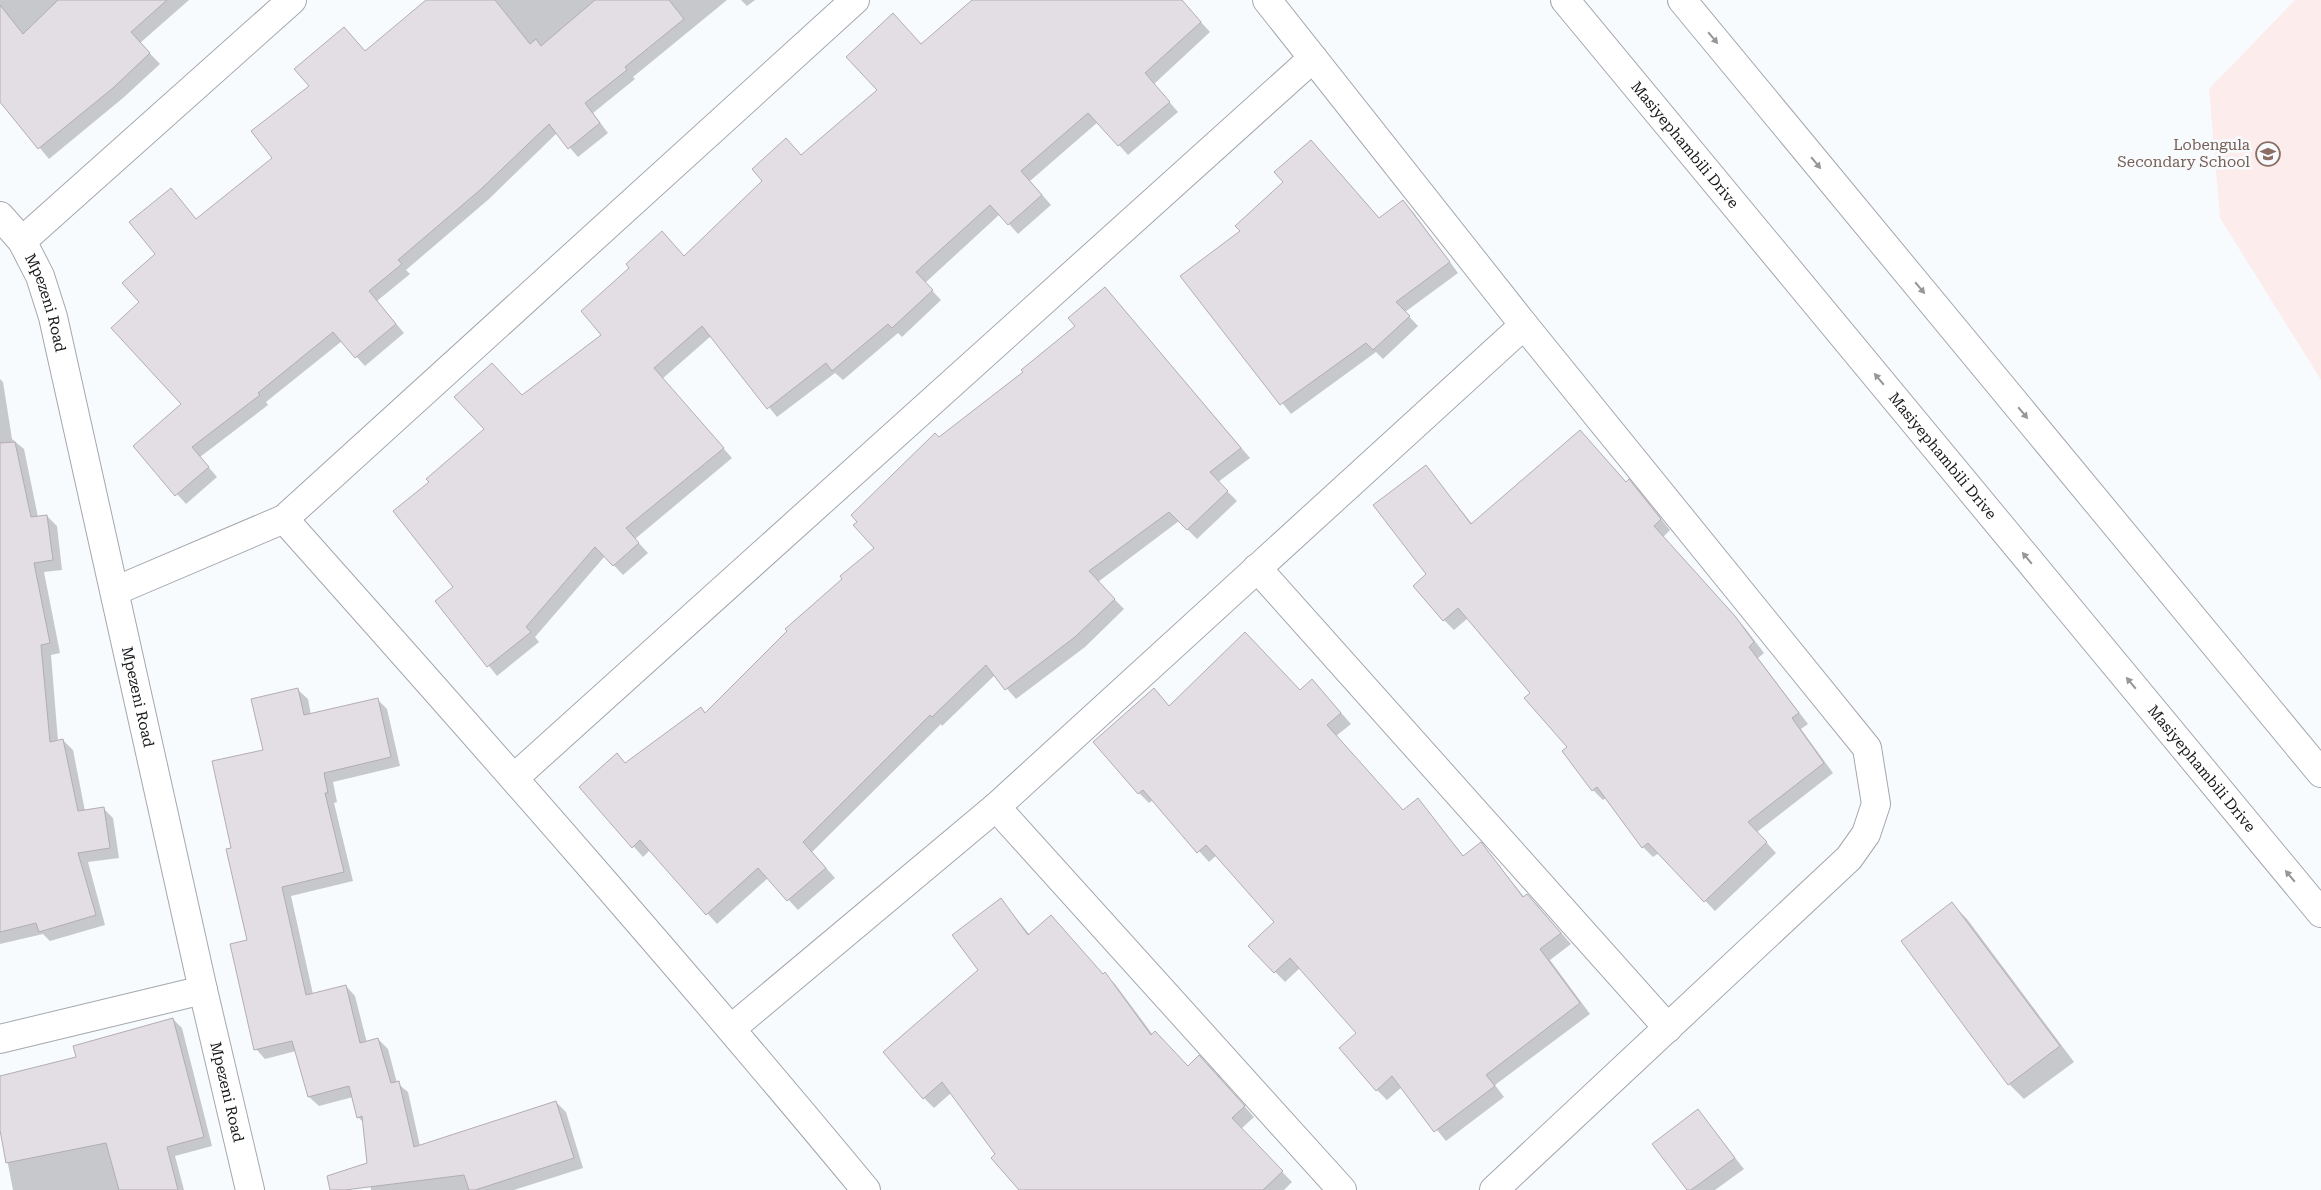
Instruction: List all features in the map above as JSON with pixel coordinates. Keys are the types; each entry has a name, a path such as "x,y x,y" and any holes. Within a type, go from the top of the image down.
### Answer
{"street":[{"path":"22,241 292,0"},
{"path":"115,591 284,519 855,0"},
{"path":"1267,0 1524,325 1867,748 1876,804 1866,834 1849,858 1494,1190"},
{"name":"Masiyephambili Drive","path":"1565,0 2321,913"},
{"path":"1682,0 2321,774"},
{"path":"514,778 1313,58"},
{"name":"Mpezeni Road","path":"0,216 22,241 40,276 53,317 203,990 250,1190"},
{"path":"732,1028 996,807 1524,325"},
{"path":"284,519 514,778 732,1028 866,1190"},
{"path":"1257,568 1668,1028"},
{"path":"996,807 1342,1190"},
{"path":"0,1039 203,990"}],"shaded area":[{"name":"Lobengula Secondary School","path":"2295,0 2321,0 2321,380 2220,218 2209,89"}],"building":[{"path":"58,0 167,0 131,32 150,53 113,88 38,149 0,102 0,5 23,34"},
{"path":"426,0 495,0 530,44 536,39 541,46 595,0 669,0 684,19 625,67 627,70 585,103 600,123 568,149 549,124 480,190 398,260 402,264 369,291 396,324 355,358 333,332 258,393 260,395 192,447 209,467 175,496 133,446 181,404 111,328 139,302 122,283 155,254 129,222 171,188 196,219 272,158 251,131 309,86 294,69 344,27 365,51"},
{"path":"972,0 1182,0 1201,22 1145,73 1170,102 1118,146 1088,113 1021,171 1042,195 1008,225 990,205 916,272 933,290 892,328 888,324 832,371 826,363 767,409 702,326 654,368 724,448 626,528 639,543 613,566 595,547 526,627 531,632 487,667 435,601 453,587 393,511 429,482 426,479 484,429 454,397 492,363 522,395 601,335 581,311 629,268 626,264 662,231 684,256 762,181 752,169 786,138 801,155 877,90 846,57 893,13 921,44"},
{"path":"1311,140 1379,218 1403,200 1450,262 1396,302 1410,316 1373,350 1366,343 1280,405 1180,276 1240,231 1235,226 1283,182 1274,172"},
{"path":"1105,287 1241,448 1210,472 1228,491 1187,530 1169,512 1089,571 1115,599 1075,637 1005,690 986,665 932,717 930,715 803,842 826,868 787,901 758,868 706,915 640,840 632,848 579,787 617,753 625,763 701,707 705,713 787,631 785,629 842,579 840,576 874,548 853,525 857,522 851,515 935,433 939,437 1023,372 1021,370 1075,326 1068,318"},
{"path":"1580,430 1626,482 1629,479 1661,519 1654,526 1735,616 1754,642 1749,647 1799,713 1792,718 1824,763 1748,822 1767,842 1704,902 1648,843 1642,848 1597,787 1592,791 1562,751 1567,747 1524,698 1530,693 1458,608 1443,621 1413,586 1426,574 1373,505 1426,465 1471,524"},
{"path":"15,442 31,517 47,515 53,560 34,563 50,643 41,645 50,742 63,739 78,811 104,807 110,848 78,853 96,915 39,932 36,923 0,932 0,443"},
{"path":"1245,632 1300,690 1312,679 1341,713 1327,725 1403,810 1418,798 1463,856 1481,842 1523,897 1527,894 1561,933 1540,949 1580,1003 1486,1075 1495,1086 1434,1132 1392,1076 1376,1091 1339,1048 1356,1033 1290,958 1274,973 1248,946 1274,922 1206,845 1197,853 1143,790 1138,794 1093,742 1154,688 1169,706"},
{"path":"298,688 304,715 378,698 391,757 324,773 328,793 325,793 344,872 282,887 306,995 346,985 360,1043 378,1038 391,1083 399,1081 414,1147 556,1101 574,1158 475,1190 469,1190 464,1175 345,1190 330,1190 327,1176 367,1163 362,1116 357,1118 349,1086 308,1097 292,1041 254,1050 230,944 247,940 226,849 231,848 212,761 263,750 251,699"},
{"path":"1001,898 1028,935 1051,915 1103,974 1105,972 1151,1035 1155,1031 1188,1066 1199,1055 1245,1106 1232,1118 1283,1171 1263,1190 1019,1190 991,1158 995,1154 942,1082 923,1099 883,1052 978,970 952,935"},
{"path":"1952,902 2060,1046 2008,1085 1901,941"},
{"path":"173,1018 204,1137 167,1147 178,1190 119,1190 106,1143 6,1163 0,1130 0,1076 76,1057 73,1046"},
{"path":"1698,1109 1735,1158 1691,1190 1687,1190 1652,1144"}],"place":[{"name":"Lobengula Secondary School","path":"2268,154"}]}
